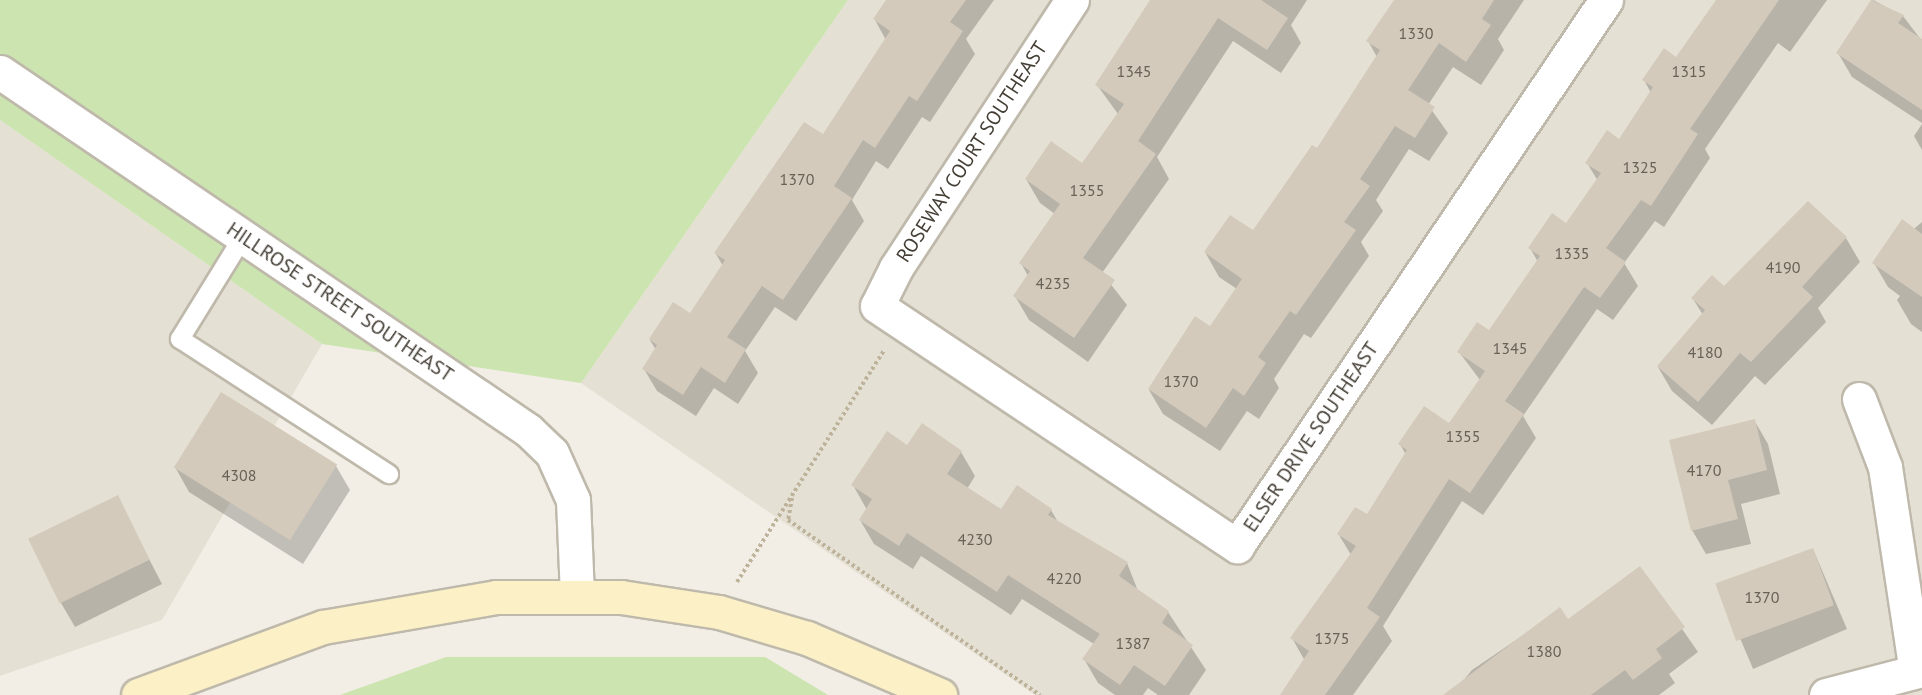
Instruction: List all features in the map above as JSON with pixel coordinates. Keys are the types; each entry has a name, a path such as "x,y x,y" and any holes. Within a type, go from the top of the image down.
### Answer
{"main road":[{"path":"138,695 323,627 388,612 496,597 621,597 719,612 817,642 940,695"}],"street":[{"name":"ROSEWAY COURT SOUTHEAST","path":"889,315 896,268 1072,0"},
{"name":"ELSER DRIVE SOUTHEAST","path":"889,315 1237,546 1606,0"},
{"name":"HILLROSE STREET SOUTHEAST","path":"0,72 528,429 552,453 573,500 577,597"},
{"path":"1826,695 1919,670 1885,467 1859,399"}],"lane":[{"path":"243,237 180,339 389,474"}],"path":[{"path":"719,612 793,495 889,315"},
{"path":"793,495 788,520 1040,695"}],"shaded area":[{"path":"848,0 1922,0 1922,695 1035,695 581,383"},
{"path":"0,120 322,344 162,620 0,676"}],"green space":[{"path":"0,0 848,0 581,383 322,344 0,120"},
{"path":"446,657 765,657 828,695 340,695"}],"building":[{"path":"886,0 966,0 950,22 963,31 917,101 909,96 875,148 863,140 834,186 852,198 783,300 762,286 727,337 746,349 725,383 701,367 683,395 642,369 657,345 649,339 673,302 690,313 725,260 714,253 804,122 823,134 890,31 873,19"},
{"path":"1150,0 1261,0 1288,18 1267,50 1218,18 1138,141 1156,154 1083,258 1115,280 1074,338 1013,296 1030,271 1019,263 1060,204 1025,179 1051,141 1082,163 1124,104 1095,85"},
{"path":"1394,0 1494,0 1482,19 1491,25 1466,62 1439,43 1408,90 1435,107 1415,138 1395,126 1360,179 1370,186 1344,222 1356,230 1296,315 1290,311 1258,357 1266,363 1244,396 1233,388 1206,428 1148,389 1195,316 1210,326 1242,279 1204,252 1230,215 1253,230 1312,145 1317,148 1380,50 1366,41"},
{"path":"1716,0 1779,0 1690,129 1698,134 1651,206 1641,200 1606,248 1626,262 1600,298 1584,287 1505,401 1524,414 1470,493 1449,479 1367,608 1380,617 1325,695 1280,695 1309,651 1290,638 1356,546 1337,534 1355,507 1367,514 1407,450 1398,444 1424,406 1449,423 1485,371 1457,352 1477,322 1489,330 1540,256 1528,248 1552,213 1566,223 1601,173 1585,163 1607,130 1619,139 1653,87 1642,80 1664,48 1676,57"},
{"path":"1871,0 1904,15 1898,23 1922,39 1922,110 1836,53"},
{"path":"1808,201 1847,237 1802,287 1813,297 1751,362 1740,353 1698,402 1657,366 1705,310 1691,298 1712,275 1724,286"},
{"path":"1902,219 1922,234 1922,297 1872,263"},
{"path":"221,392 337,465 290,540 174,467"},
{"path":"1755,419 1767,470 1728,480 1738,519 1691,531 1669,440"},
{"path":"922,423 962,451 947,474 1001,509 1017,485 1052,509 1048,515 1128,562 1119,576 1169,611 1162,623 1193,645 1165,686 1134,665 1120,685 1082,659 1100,634 1008,575 997,592 907,533 899,546 859,520 872,499 851,485 887,431 907,445"},
{"path":"118,495 150,560 60,604 28,539"},
{"path":"1813,548 1834,605 1736,641 1715,584"},
{"path":"1640,566 1685,627 1656,649 1662,658 1633,680 1625,670 1591,695 1443,695 1560,607 1568,619"}]}
